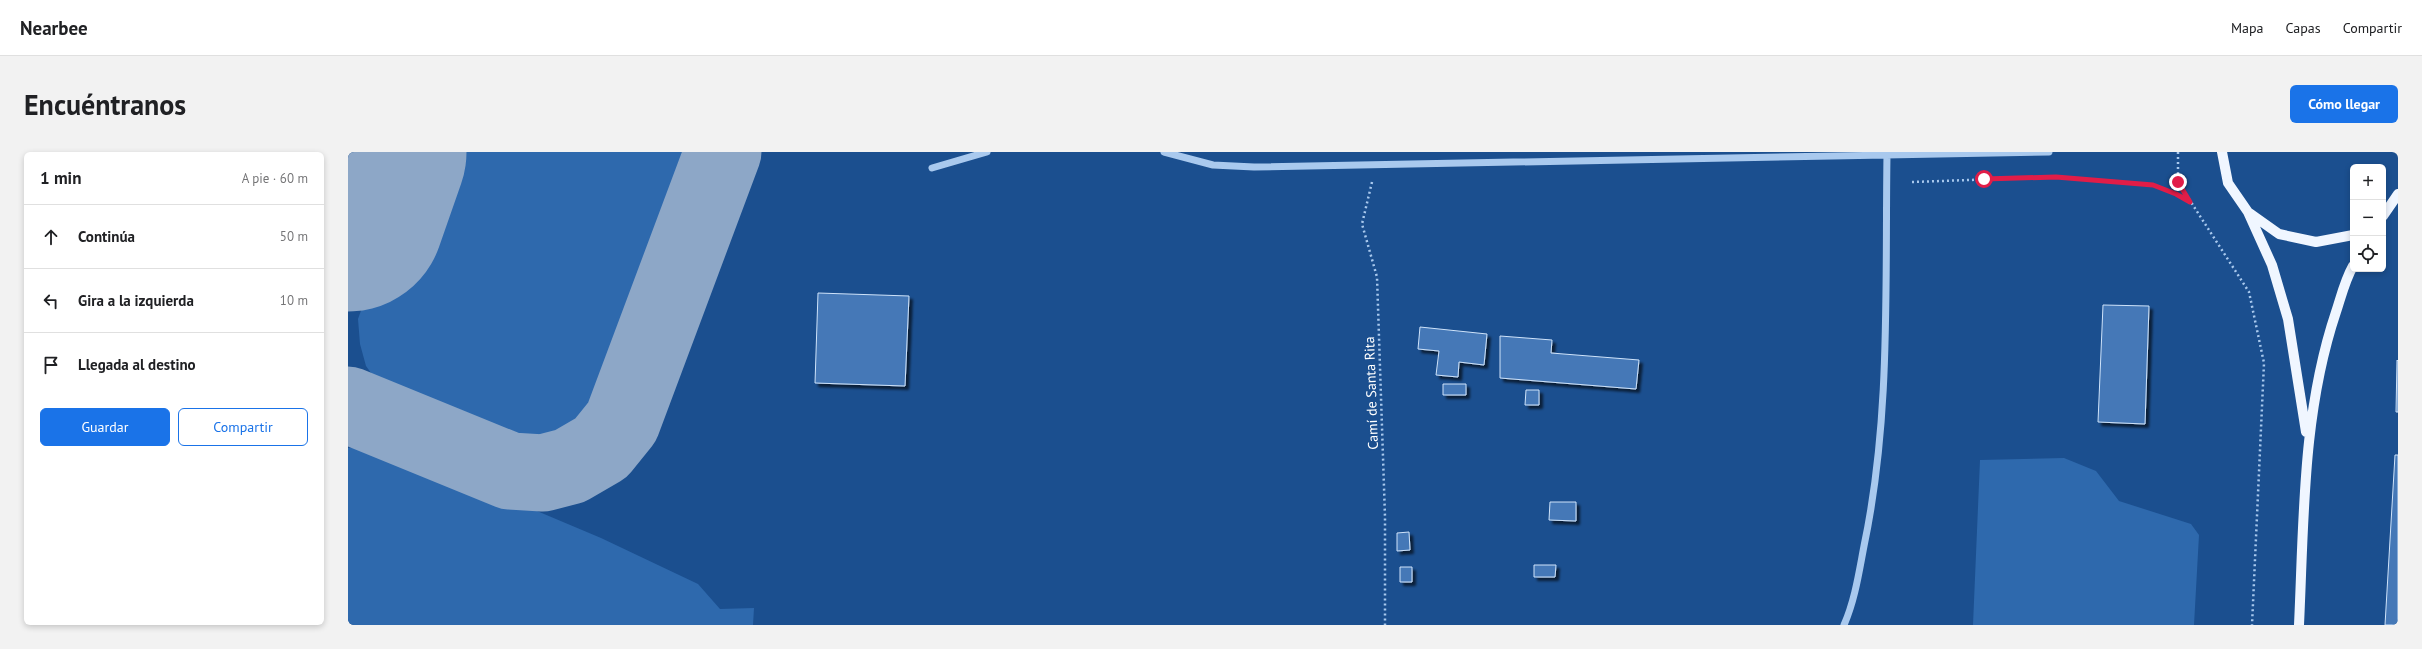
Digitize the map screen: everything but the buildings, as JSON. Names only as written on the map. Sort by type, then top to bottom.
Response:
[{"type":"main road","points":[[2222,152],[2228,183],[2248,212],[2272,265],[2288,318],[2308,442]]},
{"type":"main road","points":[[2386,212],[2398,194]]},
{"type":"main road","points":[[2248,212],[2279,234],[2316,242],[2350,236]]},
{"type":"main road","points":[[2299,625],[2308,442],[2319,373],[2333,322],[2351,272]]},
{"type":"street","points":[[932,168],[987,152]]},
{"type":"street","points":[[1164,152],[1213,166],[1254,167],[1875,154],[1887,156],[1903,154],[2049,152]]},
{"type":"street","points":[[1844,625],[1851,609],[1871,512],[1882,422],[1887,156]]},
{"type":"path","points":[[2178,152],[2178,182],[2248,292],[2264,363],[2252,625]]},
{"type":"path","name":"Camí de Santa Rita","points":[[1378,164],[1362,224],[1377,276],[1385,517],[1385,625]]},
{"type":"path","points":[[1912,182],[2056,177],[2153,185],[2176,194],[2190,202]]},
{"type":"shaded area","points":[[418,152],[698,152],[603,405],[585,423],[560,439],[534,445],[510,443],[487,437],[390,395],[376,380],[366,366],[360,344],[358,319]]},
{"type":"shaded area","points":[[378,444],[601,538],[698,584],[720,609],[754,608],[753,625],[348,625],[348,448]]},
{"type":"shaded area","points":[[2064,458],[2096,471],[2119,501],[2191,524],[2199,535],[2194,625],[1973,625],[1980,460]]},
{"type":"taxiway","points":[[348,405],[510,471],[543,473],[570,466],[601,448],[622,422],[723,152]]},
{"type":"runway","points":[[348,215],[370,152]]},
{"type":"route","points":[[1984,179],[2056,177],[2153,185],[2176,194],[2190,202],[2178,182]]}]
